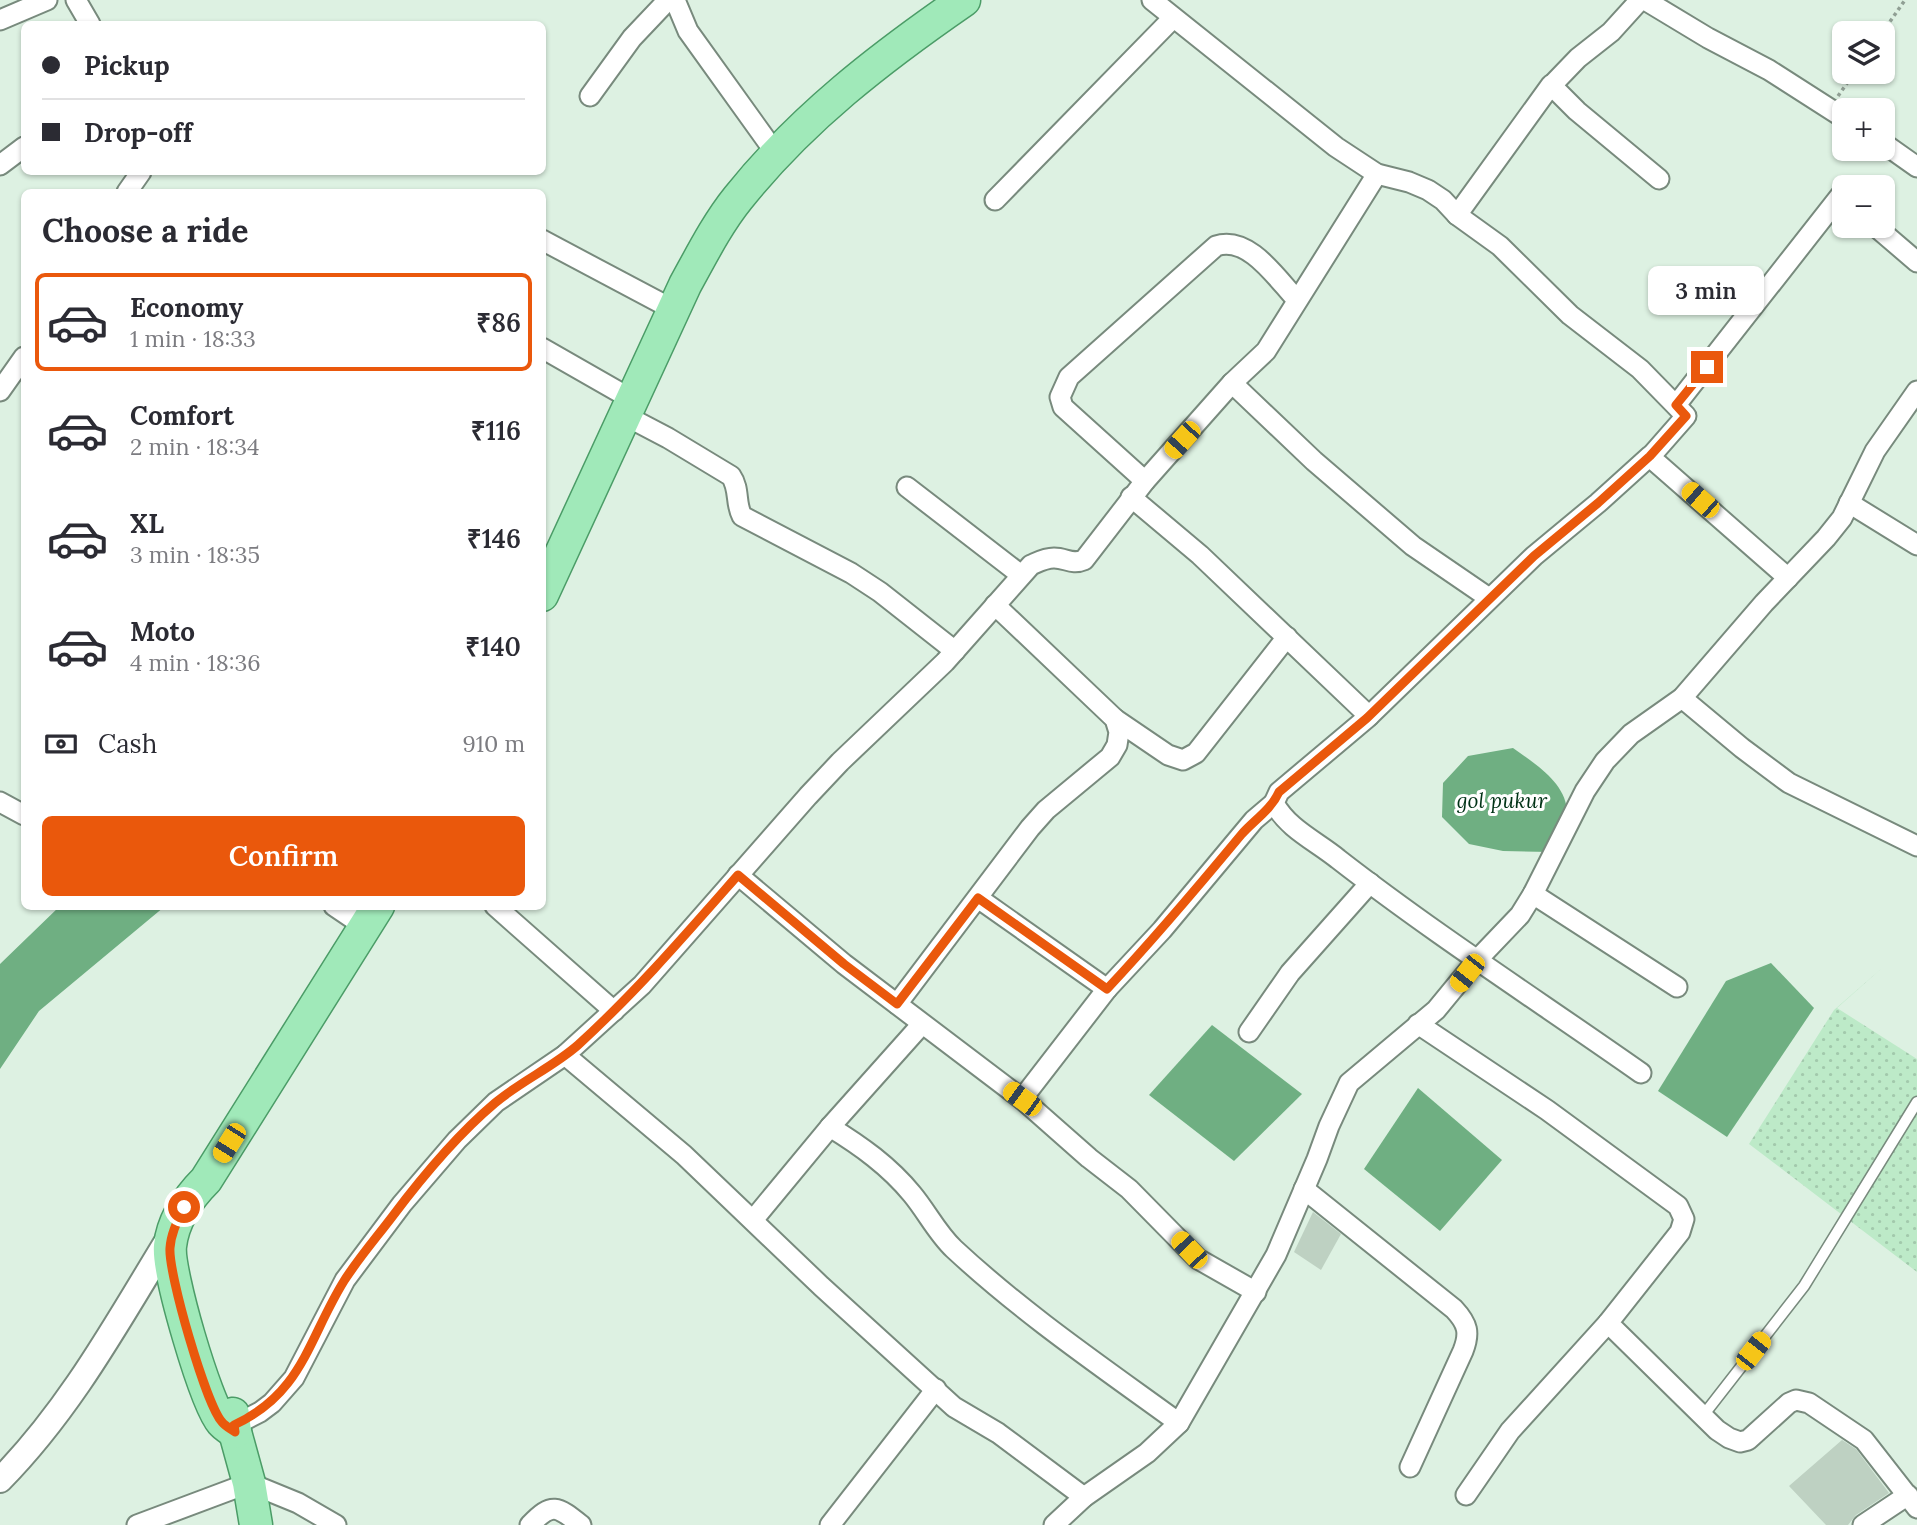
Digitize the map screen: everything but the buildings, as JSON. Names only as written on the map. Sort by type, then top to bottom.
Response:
[{"type":"main road","points":[[546,586],[674,310],[711,237],[738,198],[808,123],[853,80],[964,0]]},
{"type":"main road","points":[[235,1429],[221,1422],[211,1400],[177,1297],[170,1266],[170,1246],[174,1229],[190,1196],[206,1180],[372,917]]},
{"type":"main road","points":[[206,1180],[192,1231],[188,1259],[190,1289],[198,1321],[230,1405],[256,1525]]},
{"type":"street","points":[[0,20],[21,5],[47,0]]},
{"type":"street","points":[[76,0],[88,21]]},
{"type":"street","points":[[590,96],[632,38],[668,0]]},
{"type":"street","points":[[675,0],[688,31],[778,155]]},
{"type":"street","points":[[1022,1099],[1107,989],[1162,930],[1254,820],[1274,803],[1279,792],[1369,716],[1534,556],[1650,456],[1686,416],[1640,369],[1570,315],[1500,246],[1428,190],[1377,174],[1302,122],[1152,0]]},
{"type":"street","points":[[1457,215],[1552,85],[1642,0],[1769,71],[1832,110]]},
{"type":"street","points":[[995,200],[1173,18]]},
{"type":"street","points":[[1552,85],[1577,111],[1659,179]]},
{"type":"street","points":[[0,165],[21,149]]},
{"type":"street","points":[[1895,151],[1917,167]]},
{"type":"street","points":[[235,1429],[272,1402],[294,1378],[345,1280],[402,1204],[457,1140],[496,1102],[565,1055],[642,985],[840,762],[955,650],[1031,565],[1057,558],[1077,562],[1084,560],[1145,481],[1232,383],[1266,351],[1377,174]]},
{"type":"street","points":[[1676,405],[1832,207]]},
{"type":"street","points":[[1889,238],[1917,262]]},
{"type":"street","points":[[546,242],[674,310]]},
{"type":"street","points":[[1145,481],[1063,407],[1059,397],[1069,377],[1216,246],[1227,242],[1251,252],[1297,300]]},
{"type":"street","points":[[546,351],[630,408],[668,438],[731,476],[736,484],[741,516],[851,573],[955,650]]},
{"type":"street","points":[[0,391],[21,361]]},
{"type":"street","points":[[1232,383],[1314,461],[1396,531],[1435,562],[1489,598]]},
{"type":"street","points":[[1054,1525],[1084,1497],[1147,1452],[1179,1423],[1276,1255],[1349,1083],[1451,994],[1478,959],[1511,925],[1533,894],[1585,791],[1605,761],[1631,734],[1682,698],[1763,603],[1826,538],[1842,518],[1875,450],[1917,391]]},
{"type":"street","points":[[1650,456],[1788,578]]},
{"type":"street","points":[[908,487],[1021,575]]},
{"type":"street","points":[[1132,497],[1200,555],[1369,716]]},
{"type":"street","points":[[1849,503],[1917,545]]},
{"type":"street","points":[[995,605],[1115,719],[1168,755],[1183,760],[1196,753],[1287,637]]},
{"type":"street","points":[[1682,698],[1789,783],[1917,846]]},
{"type":"street","points":[[897,1004],[1038,819],[1110,757],[1117,745],[1119,732],[1115,719]]},
{"type":"street","points":[[0,802],[21,812]]},
{"type":"street","points":[[1274,803],[1280,816],[1370,883],[1641,1073]]},
{"type":"street","points":[[738,875],[834,956],[1022,1099],[1141,1199],[1198,1259],[1256,1292]]},
{"type":"street","points":[[1250,1032],[1290,974],[1370,883]]},
{"type":"street","points":[[1533,894],[1677,986]]},
{"type":"street","points":[[978,898],[1107,989]]},
{"type":"street","points":[[348,910],[372,917]]},
{"type":"street","points":[[499,910],[614,1012]]},
{"type":"street","points":[[753,1220],[830,1127],[922,1024]]},
{"type":"street","points":[[1418,1024],[1547,1110],[1678,1206],[1684,1219],[1680,1232],[1608,1323],[1510,1431],[1466,1495]]},
{"type":"street","points":[[565,1055],[684,1155],[821,1286],[954,1406],[998,1433],[1084,1497]]},
{"type":"street","points":[[830,1127],[861,1146],[896,1175],[915,1197],[940,1235],[991,1283],[1179,1423]]},
{"type":"street","points":[[1304,1189],[1454,1309],[1467,1325],[1469,1336],[1464,1351],[1410,1467]]},
{"type":"street","points":[[0,1480],[51,1423],[85,1377],[174,1229]]},
{"type":"street","points":[[1608,1323],[1702,1417],[1729,1438],[1740,1442],[1748,1440],[1789,1403],[1802,1400],[1864,1440],[1912,1502],[1863,1525]]},
{"type":"street","points":[[830,1525],[936,1390]]},
{"type":"street","points":[[137,1525],[249,1483],[299,1503],[335,1525]]},
{"type":"street","points":[[530,1525],[543,1511],[554,1508],[566,1513],[581,1525]]},
{"type":"lane","points":[[1702,1417],[1804,1286],[1917,1102]]},
{"type":"path","points":[[1890,21],[1905,0]]},
{"type":"shaded area","points":[[1882,968],[1837,1008],[1917,1059],[1917,1272],[1749,1144],[1834,1010]]},
{"type":"water","name":"gol pukur","points":[[1513,748],[1549,776],[1557,785],[1566,805],[1566,820],[1550,852],[1503,851],[1469,844],[1442,817],[1443,783],[1468,756]]},
{"type":"water","points":[[56,910],[160,910],[39,1011],[0,1069],[0,964]]},
{"type":"water","points":[[1771,963],[1814,1008],[1727,1137],[1658,1091],[1726,981]]},
{"type":"water","points":[[1212,1025],[1302,1094],[1234,1161],[1149,1095]]},
{"type":"water","points":[[1418,1088],[1502,1160],[1440,1231],[1364,1169]]},
{"type":"route","points":[[184,1207],[170,1246],[170,1266],[177,1297],[211,1400],[221,1422],[235,1432],[234,1425],[260,1412],[294,1378],[345,1280],[402,1204],[457,1140],[496,1102],[565,1055],[614,1012],[642,985],[738,875],[805,933],[897,1004],[978,898],[1107,989],[1162,930],[1254,820],[1274,803],[1279,792],[1367,718],[1497,590],[1650,456],[1686,416],[1676,405],[1707,367]]}]
